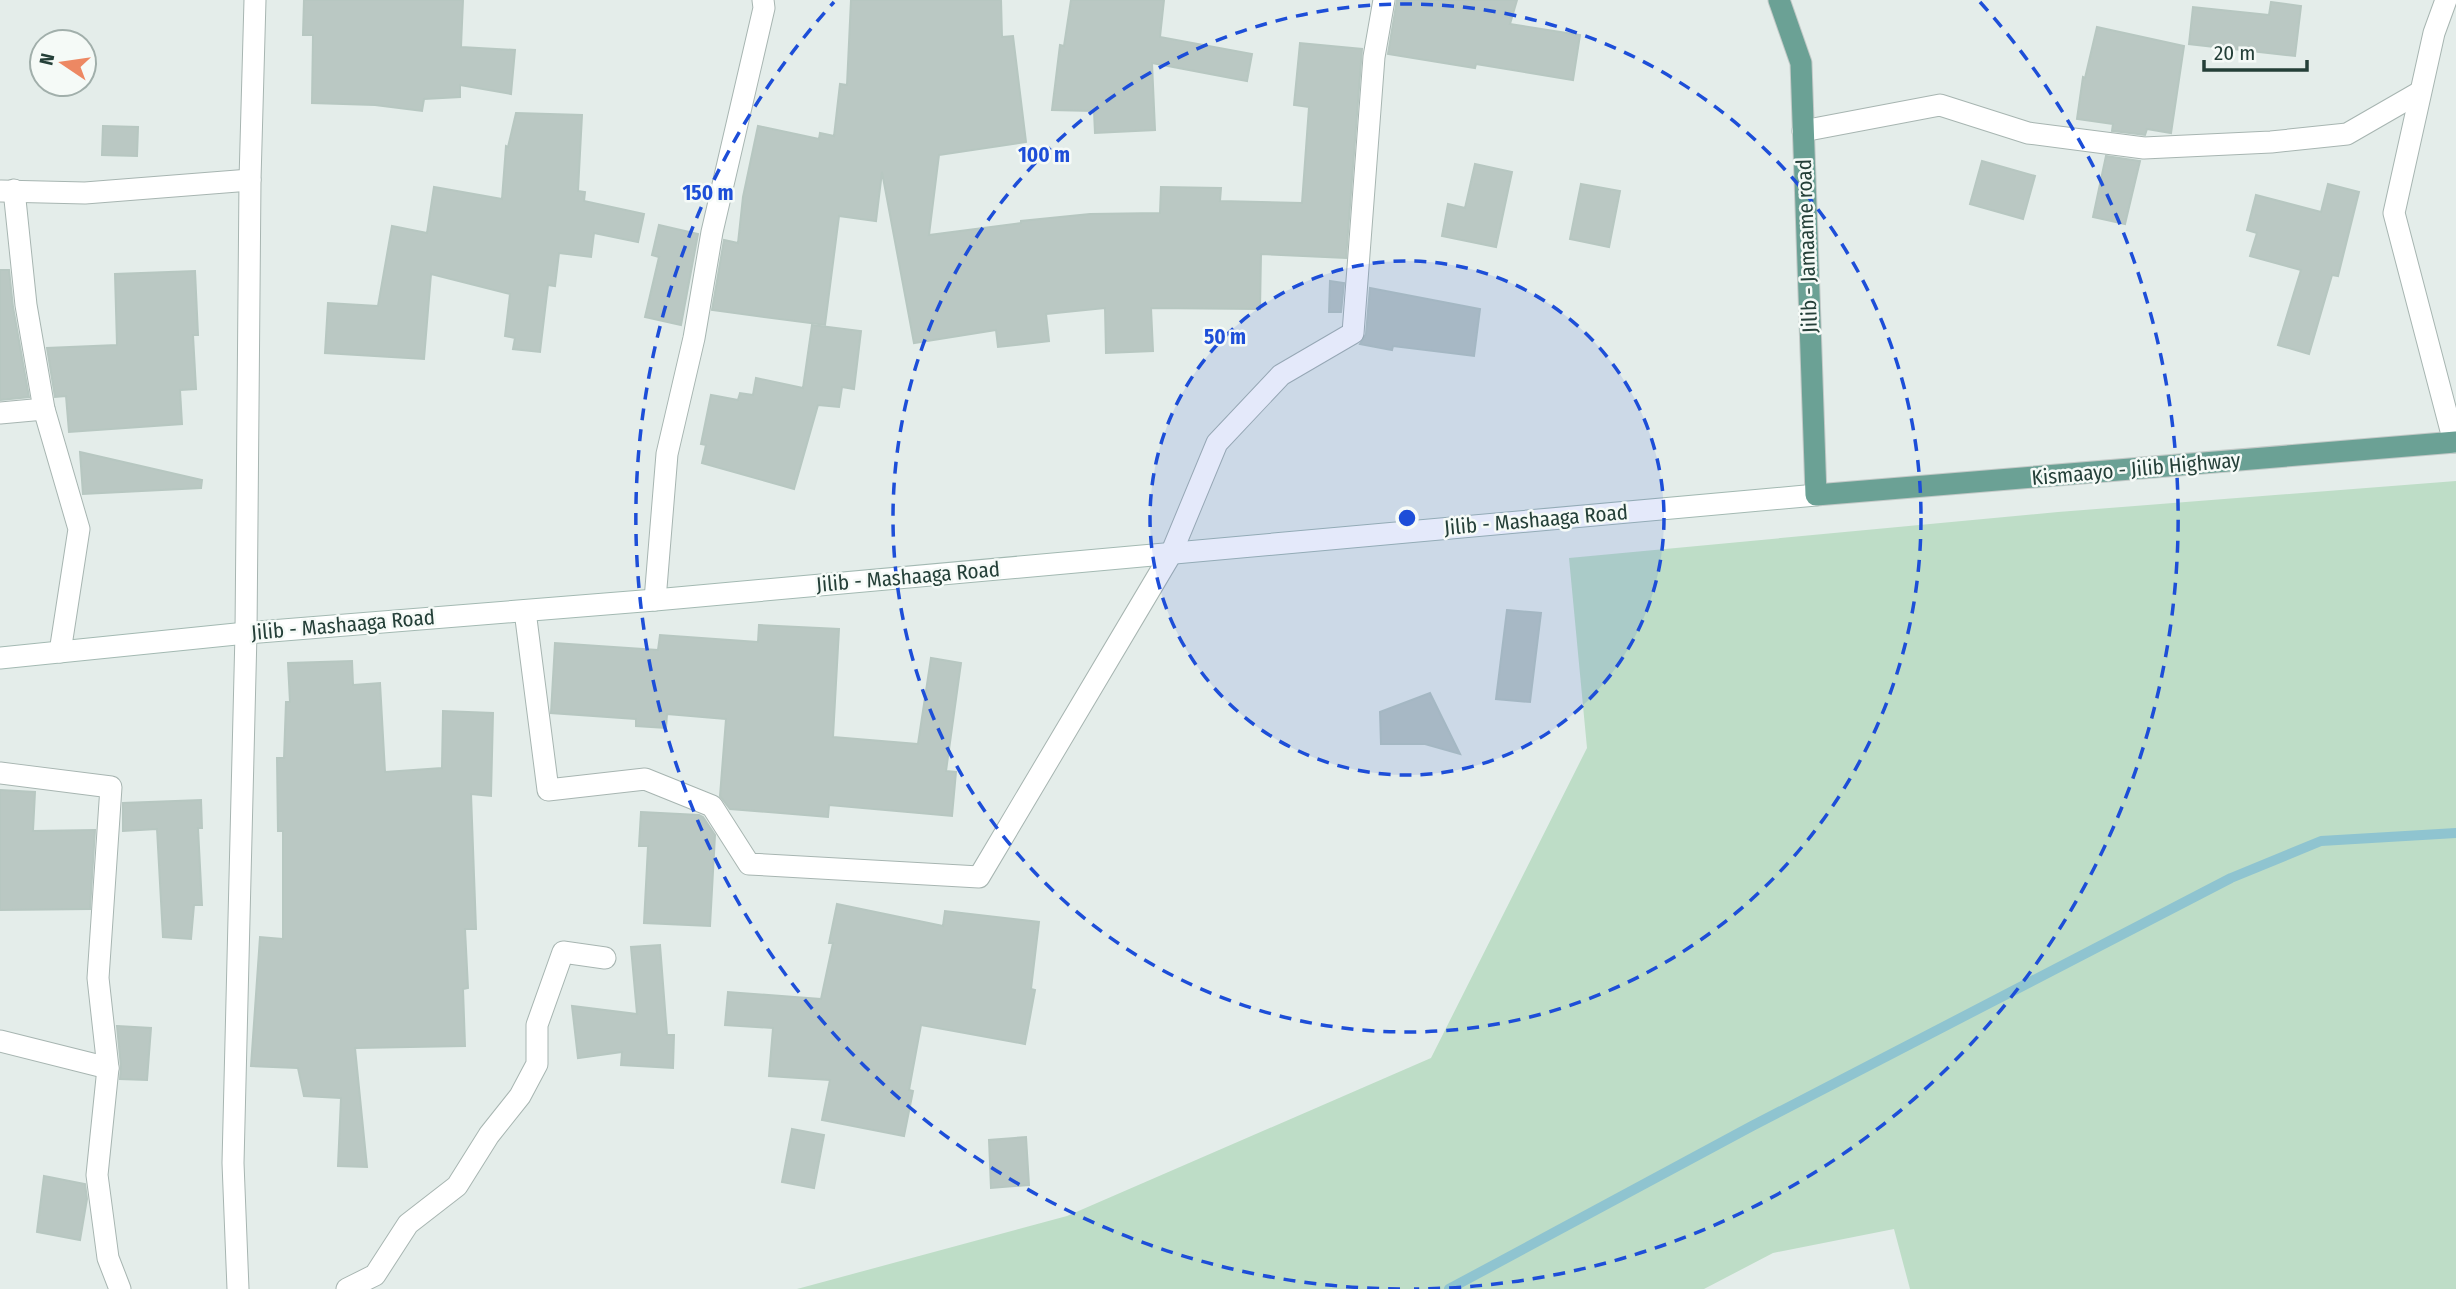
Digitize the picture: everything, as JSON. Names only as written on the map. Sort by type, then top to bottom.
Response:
[{"type":"main road","name":"Jilib - Jamaame road","points":[[1779,0],[1801,63],[1816,495]]},
{"type":"main road","name":"Kismaayo - Jilib Highway","points":[[1816,495],[2455,442]]},
{"type":"street","points":[[238,1289],[233,1163],[247,633],[250,180],[255,0]]},
{"type":"street","points":[[655,600],[667,454],[694,338],[712,232],[764,0]]},
{"type":"street","points":[[525,611],[548,790],[645,779],[712,806],[749,864],[979,877],[1171,554],[1217,443],[1281,375],[1353,333],[1374,57],[1384,0]]},
{"type":"street","points":[[2446,0],[2434,33],[2394,213],[2455,442]]},
{"type":"street","points":[[1803,131],[1940,105],[2028,133],[2144,148],[2271,142],[2347,134],[2420,92]]},
{"type":"street","points":[[60,652],[79,529],[44,409],[7,191],[85,193],[250,180]]},
{"type":"street","points":[[0,413],[44,409]]},
{"type":"street","name":"Jilib - Mashaaga Road","points":[[0,658],[247,633],[655,600],[1816,495]]},
{"type":"street","points":[[0,772],[111,787],[98,978],[108,1068],[97,1175],[108,1258],[120,1289]]},
{"type":"street","points":[[347,1289],[375,1275],[408,1224],[457,1186],[489,1135],[520,1096],[537,1064],[537,1025],[563,952],[605,958]]},
{"type":"street","points":[[0,1041],[108,1068]]},
{"type":"green space","points":[[2456,481],[2456,1289],[1910,1289],[1894,1229],[1773,1253],[1704,1289],[797,1289],[1067,1216],[1431,1058],[1587,748],[1569,558],[2058,512]]},
{"type":"building","points":[[304,0],[463,0],[461,47],[515,50],[511,94],[460,85],[460,97],[424,99],[422,111],[375,105],[312,103],[313,35],[303,35]]},
{"type":"building","points":[[851,0],[1001,0],[1002,37],[1013,36],[1026,142],[939,155],[929,235],[1090,214],[1160,213],[1161,187],[1221,188],[1220,201],[1302,203],[1309,107],[1294,105],[1300,43],[1362,49],[1346,258],[1261,254],[1260,309],[1151,308],[1153,351],[1106,353],[1105,308],[1046,314],[1049,341],[998,347],[996,330],[914,343],[882,172],[876,221],[839,216],[825,325],[712,310],[724,240],[738,243],[743,197],[758,126],[819,139],[820,133],[834,136],[840,84],[847,85]]},
{"type":"building","points":[[1071,0],[1164,0],[1160,37],[1252,54],[1247,81],[1152,63],[1155,130],[1095,133],[1094,111],[1052,110],[1060,45],[1064,46]]},
{"type":"building","points":[[1397,0],[1517,0],[1510,24],[1580,35],[1573,80],[1476,64],[1475,68],[1388,54]]},
{"type":"building","points":[[2271,2],[2301,6],[2295,56],[2189,44],[2193,7],[2269,15]]},
{"type":"building","points":[[2097,27],[2184,46],[2171,133],[2147,129],[2145,135],[2112,131],[2113,124],[2077,119],[2083,77],[2085,78]]},
{"type":"building","points":[[516,113],[582,115],[578,191],[585,192],[584,201],[644,214],[638,242],[594,233],[591,257],[559,253],[555,286],[548,285],[540,352],[513,349],[515,338],[505,336],[510,294],[431,274],[424,359],[325,353],[328,303],[378,306],[392,226],[427,233],[434,187],[502,199],[506,146],[508,147]]},
{"type":"building","points":[[103,126],[138,127],[137,156],[102,155]]},
{"type":"building","points":[[2106,156],[2140,161],[2125,224],[2093,217]]},
{"type":"building","points":[[1982,161],[2035,176],[2023,219],[1970,204]]},
{"type":"building","points":[[1475,164],[1512,172],[1496,247],[1442,236],[1448,204],[1465,208]]},
{"type":"building","points":[[1581,184],[1620,191],[1609,247],[1570,239]]},
{"type":"building","points":[[2328,184],[2359,192],[2338,276],[2332,275],[2309,354],[2278,345],[2301,270],[2250,256],[2257,233],[2247,230],[2256,195],[2321,212]]},
{"type":"building","points":[[659,225],[698,234],[681,325],[645,317],[659,257],[652,255]]},
{"type":"building","points":[[0,270],[9,270],[29,397],[0,400]]},
{"type":"building","points":[[195,271],[198,335],[193,335],[196,389],[180,390],[182,424],[69,432],[66,396],[55,397],[47,348],[117,345],[115,274]]},
{"type":"building","points":[[1330,281],[1344,283],[1341,312],[1329,312]]},
{"type":"building","points":[[1370,288],[1480,309],[1474,356],[1393,346],[1392,350],[1360,344],[1366,334]]},
{"type":"building","points":[[812,325],[861,331],[854,389],[842,387],[839,407],[818,405],[794,489],[702,463],[706,445],[701,444],[711,395],[738,400],[740,393],[753,395],[756,378],[803,388]]},
{"type":"building","points":[[80,452],[202,480],[201,488],[83,494]]},
{"type":"building","points":[[1507,610],[1541,613],[1530,702],[1496,699]]},
{"type":"building","points":[[759,625],[839,629],[833,737],[918,744],[931,658],[961,663],[946,771],[956,772],[952,816],[829,805],[828,817],[730,809],[720,796],[726,719],[667,714],[666,728],[636,726],[636,719],[551,713],[555,643],[658,650],[660,635],[758,642]]},
{"type":"building","points":[[352,661],[353,685],[380,683],[385,772],[442,768],[443,711],[493,713],[491,796],[471,794],[476,929],[465,929],[468,988],[463,989],[465,1046],[355,1048],[367,1167],[338,1166],[341,1098],[304,1096],[298,1068],[251,1066],[260,937],[283,939],[283,831],[278,831],[277,758],[284,758],[286,702],[290,702],[288,663]]},
{"type":"building","points":[[1430,693],[1460,754],[1425,744],[1381,744],[1380,712]]},
{"type":"building","points":[[0,790],[35,792],[33,831],[95,830],[90,909],[0,910]]},
{"type":"building","points":[[201,800],[202,828],[198,828],[202,905],[194,905],[191,939],[163,937],[157,829],[123,831],[123,803]]},
{"type":"building","points":[[641,812],[699,815],[715,835],[710,926],[644,923],[648,846],[639,846]]},
{"type":"building","points":[[837,904],[943,926],[945,911],[1039,922],[1031,989],[1035,990],[1025,1044],[921,1025],[904,1136],[822,1120],[830,1080],[769,1076],[773,1028],[725,1025],[728,992],[821,999],[833,943],[829,943]]},
{"type":"building","points":[[660,945],[667,1035],[674,1035],[673,1068],[621,1065],[622,1052],[578,1058],[572,1006],[637,1014],[631,947]]},
{"type":"building","points":[[117,1026],[151,1028],[147,1080],[120,1079]]},
{"type":"building","points":[[792,1129],[824,1135],[814,1188],[782,1182]]},
{"type":"building","points":[[1026,1137],[1029,1185],[991,1188],[989,1140]]},
{"type":"building","points":[[44,1176],[85,1184],[87,1199],[80,1240],[37,1232]]},
{"type":"waterway","points":[[1449,1289],[1752,1126],[2231,878],[2321,841],[2456,833]]}]
